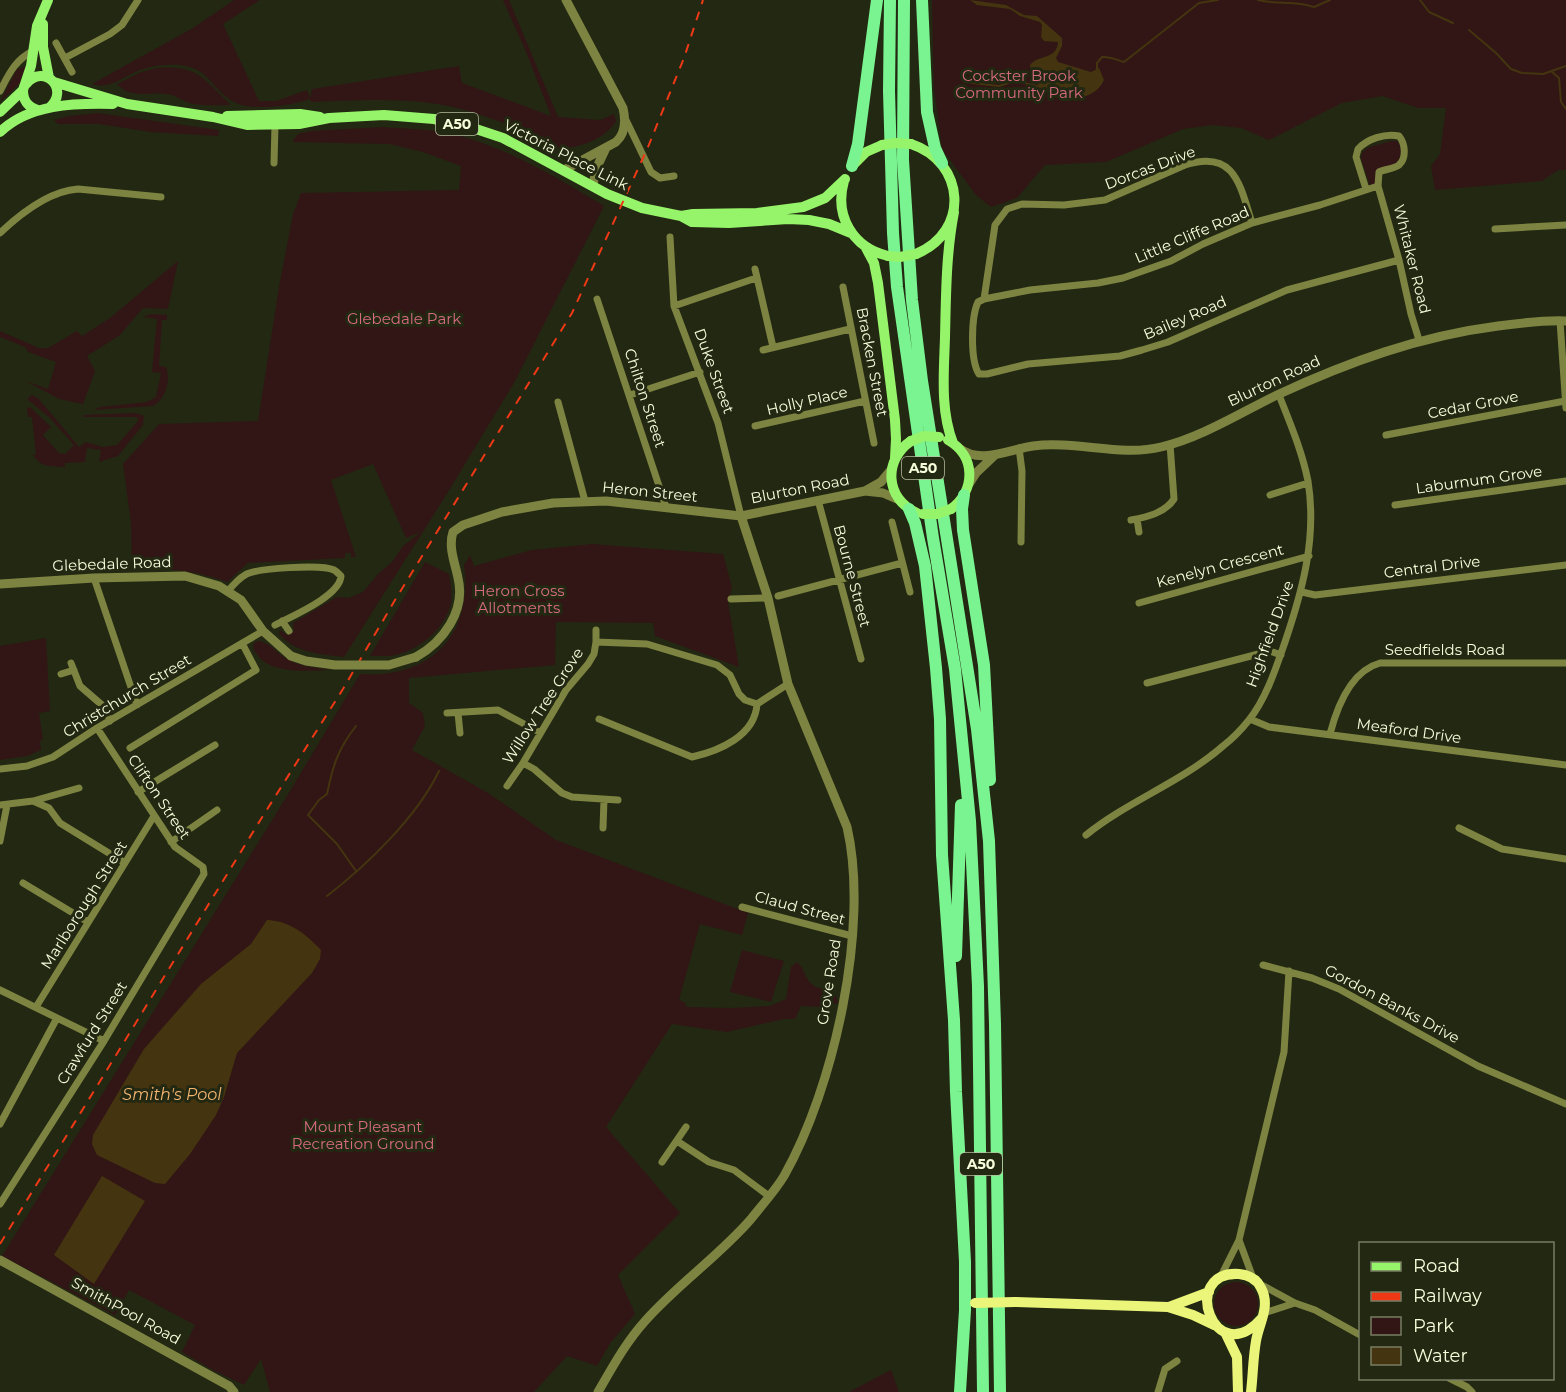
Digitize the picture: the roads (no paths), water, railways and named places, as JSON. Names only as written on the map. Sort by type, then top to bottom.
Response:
[{"type":"highway","points":[[852,166],[858,144],[877,0]]},
{"type":"highway","name":"A50","points":[[890,0],[889,91],[897,287],[933,538],[955,669],[970,821],[978,986],[984,1392]]},
{"type":"highway","name":"A50","points":[[904,0],[903,160],[912,300],[922,381],[975,719],[989,841]]},
{"type":"highway","points":[[922,0],[927,112],[934,148],[942,163]]},
{"type":"highway","name":"A50","points":[[967,490],[962,509],[963,530],[986,691],[990,782],[989,841],[995,1012],[1000,1392]]},
{"type":"highway","name":"A50","points":[[904,505],[915,523],[925,566],[940,719],[942,855],[954,1020],[965,1262],[970,1306],[960,1392]]},
{"type":"highway","name":"A50","points":[[954,1020],[962,823],[955,669]]},
{"type":"main road","points":[[44,12],[43,47],[58,93],[57,99],[44,109],[28,105],[24,100],[24,87],[31,66],[37,26],[48,0]]},
{"type":"main road","points":[[0,112],[29,80],[38,76],[52,80]]},
{"type":"main road","name":"Victoria Place Link","points":[[52,80],[127,104]]},
{"type":"main road","name":"Victoria Place Link","points":[[44,109],[84,104],[127,104],[213,117],[247,125],[300,124],[329,118],[384,115],[450,122],[503,138],[631,204],[681,216],[757,213],[803,207],[825,198],[844,179]]},
{"type":"main road","name":"A50","points":[[0,132],[20,117],[44,109]]},
{"type":"main road","name":"Victoria Place Link","points":[[213,117],[300,114],[329,118]]},
{"type":"main road","name":"A50","points":[[904,505],[893,489],[891,470],[897,439],[876,270],[866,248],[851,234],[841,208],[844,179],[852,166],[866,152],[882,145],[911,144],[928,152],[942,163],[954,190],[954,212],[947,254],[944,381],[947,424],[956,445],[968,463],[967,490]]},
{"type":"main road","name":"A50","points":[[866,248],[888,256],[900,257],[916,254],[933,245],[940,238],[948,228],[954,212]]},
{"type":"main road","name":"Victoria Place Link","points":[[681,216],[692,222],[702,223],[809,220],[830,224],[851,234]]},
{"type":"main road","name":"A50","points":[[895,458],[901,448],[924,436],[939,436],[956,445]]},
{"type":"main road","points":[[904,505],[923,514],[937,514],[951,509],[967,490]]},
{"type":"main road","points":[[1215,1325],[1209,1316],[1206,1304],[1209,1292],[1221,1276],[1245,1274],[1257,1281],[1266,1303],[1256,1339],[1251,1392]]},
{"type":"main road","points":[[1168,1307],[1209,1292]]},
{"type":"main road","points":[[970,1306],[1053,1304],[1168,1307],[1193,1315],[1226,1332],[1242,1333],[1253,1329],[1263,1316]]},
{"type":"main road","points":[[1226,1332],[1237,1357],[1238,1392]]},
{"type":"street","points":[[65,58],[122,25],[138,0]]},
{"type":"street","points":[[566,0],[623,108],[626,120],[651,172],[660,178],[674,176]]},
{"type":"street","points":[[57,43],[72,72]]},
{"type":"street","points":[[0,91],[16,62],[33,51]]},
{"type":"street","points":[[564,170],[605,150],[621,138],[626,120]]},
{"type":"street","points":[[274,163],[275,125]]},
{"type":"street","points":[[1366,189],[1356,157],[1358,149],[1365,143],[1384,136],[1399,136],[1404,148],[1403,159],[1397,167],[1379,172],[1378,186]]},
{"type":"street","points":[[593,185],[596,169],[605,150]]},
{"type":"street","name":"Dorcas Drive","points":[[984,299],[995,225],[1007,209],[1022,204],[1064,205],[1105,200],[1185,165],[1209,160],[1226,166],[1235,175],[1241,187],[1251,223]]},
{"type":"street","name":"Little Cliffe Road","points":[[984,299],[1030,290],[1123,278],[1171,261],[1251,223],[1320,205],[1378,186]]},
{"type":"street","name":"Whitaker Road","points":[[1378,186],[1419,340]]},
{"type":"street","points":[[0,233],[9,224],[45,200],[68,190],[84,189],[160,197]]},
{"type":"street","points":[[1496,229],[1566,225]]},
{"type":"street","name":"Duke Street","points":[[670,237],[674,306],[718,423],[741,516]]},
{"type":"street","name":"Bailey Road","points":[[984,299],[978,302],[975,309],[974,360],[979,374],[1028,364],[1120,356],[1168,342],[1287,290],[1399,260]]},
{"type":"street","points":[[755,269],[773,347]]},
{"type":"street","points":[[674,306],[756,278]]},
{"type":"street","name":"Bracken Street","points":[[843,287],[874,443]]},
{"type":"street","name":"Chilton Street","points":[[597,299],[666,507]]},
{"type":"street","name":"Blurton Road","points":[[956,445],[974,455],[995,455],[1019,448],[1059,444],[1148,449],[1188,438],[1345,366],[1419,340],[1472,329],[1537,321],[1563,321]]},
{"type":"street","points":[[1563,321],[1566,408]]},
{"type":"street","points":[[763,350],[850,329]]},
{"type":"street","points":[[630,395],[700,372]]},
{"type":"street","name":"Highfield Drive","points":[[1086,836],[1109,818],[1207,759],[1229,741],[1250,719],[1281,656],[1302,592],[1309,556],[1311,518],[1308,483],[1294,432],[1279,395]]},
{"type":"street","name":"Holly Place","points":[[755,426],[865,401]]},
{"type":"street","name":"Cedar Grove","points":[[1386,435],[1565,401]]},
{"type":"street","points":[[558,402],[585,501]]},
{"type":"street","points":[[1138,532],[1134,519],[1165,509],[1174,499],[1170,444]]},
{"type":"street","points":[[1019,448],[1022,471],[1021,542]]},
{"type":"street","name":"Blurton Road","points":[[967,490],[976,472],[995,455]]},
{"type":"street","name":"Blurton Road","points":[[865,491],[881,482],[891,470]]},
{"type":"street","name":"Laburnum Grove","points":[[1395,506],[1566,481]]},
{"type":"street","points":[[1270,495],[1308,483]]},
{"type":"street","name":"Blurton Road","points":[[741,516],[865,491],[883,492],[904,505]]},
{"type":"street","name":"Bourne Street","points":[[818,500],[861,659]]},
{"type":"street","name":"Heron Street","points":[[291,656],[319,664],[389,665],[416,657],[431,647],[444,633],[460,602],[460,589],[452,547],[453,532],[463,525],[502,512],[526,506],[606,501],[741,516]]},
{"type":"street","name":"Grove Road","points":[[598,1392],[623,1348],[645,1321],[665,1300],[730,1243],[784,1176],[810,1119],[831,1057],[841,1017],[852,936],[855,875],[852,850],[847,827],[788,684],[773,597],[741,516]]},
{"type":"street","points":[[892,522],[910,592]]},
{"type":"street","name":"Kenelyn Crescent","points":[[1139,603],[1309,556]]},
{"type":"street","points":[[731,599],[773,597],[902,563]]},
{"type":"street","name":"Central Drive","points":[[1302,592],[1315,596],[1566,565]]},
{"type":"street","points":[[228,591],[236,581],[256,570],[321,567],[335,570],[341,576],[336,589],[326,597],[275,625]]},
{"type":"street","name":"Glebedale Road","points":[[0,584],[94,578],[185,576],[219,586],[241,600],[263,632],[291,656]]},
{"type":"street","points":[[94,578],[137,705]]},
{"type":"street","points":[[282,621],[290,631]]},
{"type":"street","points":[[596,630],[596,642]]},
{"type":"street","name":"Christchurch Street","points":[[0,769],[27,766],[53,757],[97,728],[263,632]]},
{"type":"street","name":"Willow Tree Grove","points":[[507,786],[566,690],[588,664],[594,654],[596,642],[647,644],[717,665],[730,675],[739,694],[745,700],[757,704]]},
{"type":"street","points":[[133,743],[256,670],[242,644]]},
{"type":"street","points":[[1147,683],[1270,651],[1281,656]]},
{"type":"street","name":"Seedfields Road","points":[[1330,734],[1341,703],[1360,674],[1372,666],[1389,663],[1566,663]]},
{"type":"street","points":[[61,674],[73,666],[80,686],[102,705],[110,721]]},
{"type":"street","points":[[599,719],[692,757],[736,740],[743,735],[757,711],[757,704],[788,684]]},
{"type":"street","points":[[447,713],[498,710],[539,732]]},
{"type":"street","points":[[458,713],[460,733]]},
{"type":"street","name":"Meaford Drive","points":[[1250,719],[1269,727],[1566,765]]},
{"type":"street","name":"Clifton Street","points":[[97,728],[171,842],[178,851],[203,867],[204,874]]},
{"type":"street","points":[[138,792],[215,745]]},
{"type":"street","points":[[523,763],[534,769],[562,793],[618,800]]},
{"type":"street","points":[[0,841],[4,805],[33,801],[80,788]]},
{"type":"street","points":[[603,828],[604,800]]},
{"type":"street","points":[[33,801],[49,808],[60,823],[125,863]]},
{"type":"street","points":[[171,842],[217,810]]},
{"type":"street","name":"Marlborough Street","points":[[36,1007],[154,816]]},
{"type":"street","points":[[1460,828],[1502,849],[1566,859]]},
{"type":"street","name":"Crawfurd Street","points":[[0,1204],[104,1041],[204,874]]},
{"type":"street","points":[[23,883],[88,922]]},
{"type":"street","name":"Claud Street","points":[[742,907],[852,936]]},
{"type":"street","name":"Gordon Banks Drive","points":[[1263,965],[1312,978],[1339,989],[1476,1065],[1566,1104]]},
{"type":"street","points":[[1221,1276],[1239,1240],[1284,1052],[1289,971]]},
{"type":"street","points":[[0,990],[104,1041]]},
{"type":"street","points":[[0,1124],[57,1018]]},
{"type":"street","points":[[662,1162],[686,1127]]},
{"type":"street","points":[[677,1141],[709,1162],[734,1170],[769,1196]]},
{"type":"street","points":[[1239,1240],[1257,1281],[1295,1303],[1315,1310],[1359,1334]]},
{"type":"street","name":"SmithPool Road","points":[[0,1260],[156,1344],[229,1386],[234,1392]]},
{"type":"street","points":[[1263,1316],[1295,1303]]},
{"type":"street","points":[[1159,1390],[1165,1369],[1177,1361]]},
{"type":"street","points":[[1452,1380],[1472,1392]]},
{"type":"water","points":[[970,0],[1006,5],[1024,15],[1037,16],[1062,38],[1062,46],[1056,58],[1058,62],[1091,72],[1099,68],[1104,80],[1097,90],[1087,96],[1062,98],[1050,94],[1040,87],[1033,77],[1030,65],[1054,52],[1058,42],[1044,41],[1041,37],[1040,22],[1020,16],[1010,9],[977,5]]},
{"type":"water","name":"Smith's Pool","points":[[267,920],[283,923],[303,934],[321,950],[320,959],[312,973],[237,1053],[224,1097],[216,1115],[190,1154],[165,1184],[155,1183],[97,1155],[92,1144],[93,1135],[144,1049],[201,984],[251,944]]},
{"type":"water","points":[[102,1176],[145,1201],[94,1284],[54,1255]]},
{"type":"waterway","points":[[1097,71],[1097,63],[1102,57],[1124,62],[1199,3],[1218,0]]},
{"type":"waterway","points":[[1258,0],[1314,7],[1330,0]]},
{"type":"waterway","points":[[1420,0],[1429,12],[1453,23]]},
{"type":"waterway","points":[[1469,30],[1511,69],[1522,73],[1543,74],[1566,66]]},
{"type":"waterway","points":[[1551,71],[1559,78],[1561,102],[1566,109]]},
{"type":"waterway","points":[[964,82],[999,86],[1015,81],[1040,87]]},
{"type":"waterway","points":[[356,726],[337,758],[327,794],[319,800],[308,815],[337,844],[356,871]]},
{"type":"waterway","points":[[327,896],[390,839],[418,806],[439,771]]},
{"type":"railway","points":[[0,1244],[572,313],[648,147],[684,58],[703,0]]},
{"type":"park label","name":"Cockster Brook Community Park","points":[[1019,84]]},
{"type":"park label","name":"Glebedale Park","points":[[404,319]]},
{"type":"park label","name":"Heron Cross Allotments","points":[[519,600]]},
{"type":"park label","name":"Mount Pleasant Recreation Ground","points":[[363,1136]]}]
